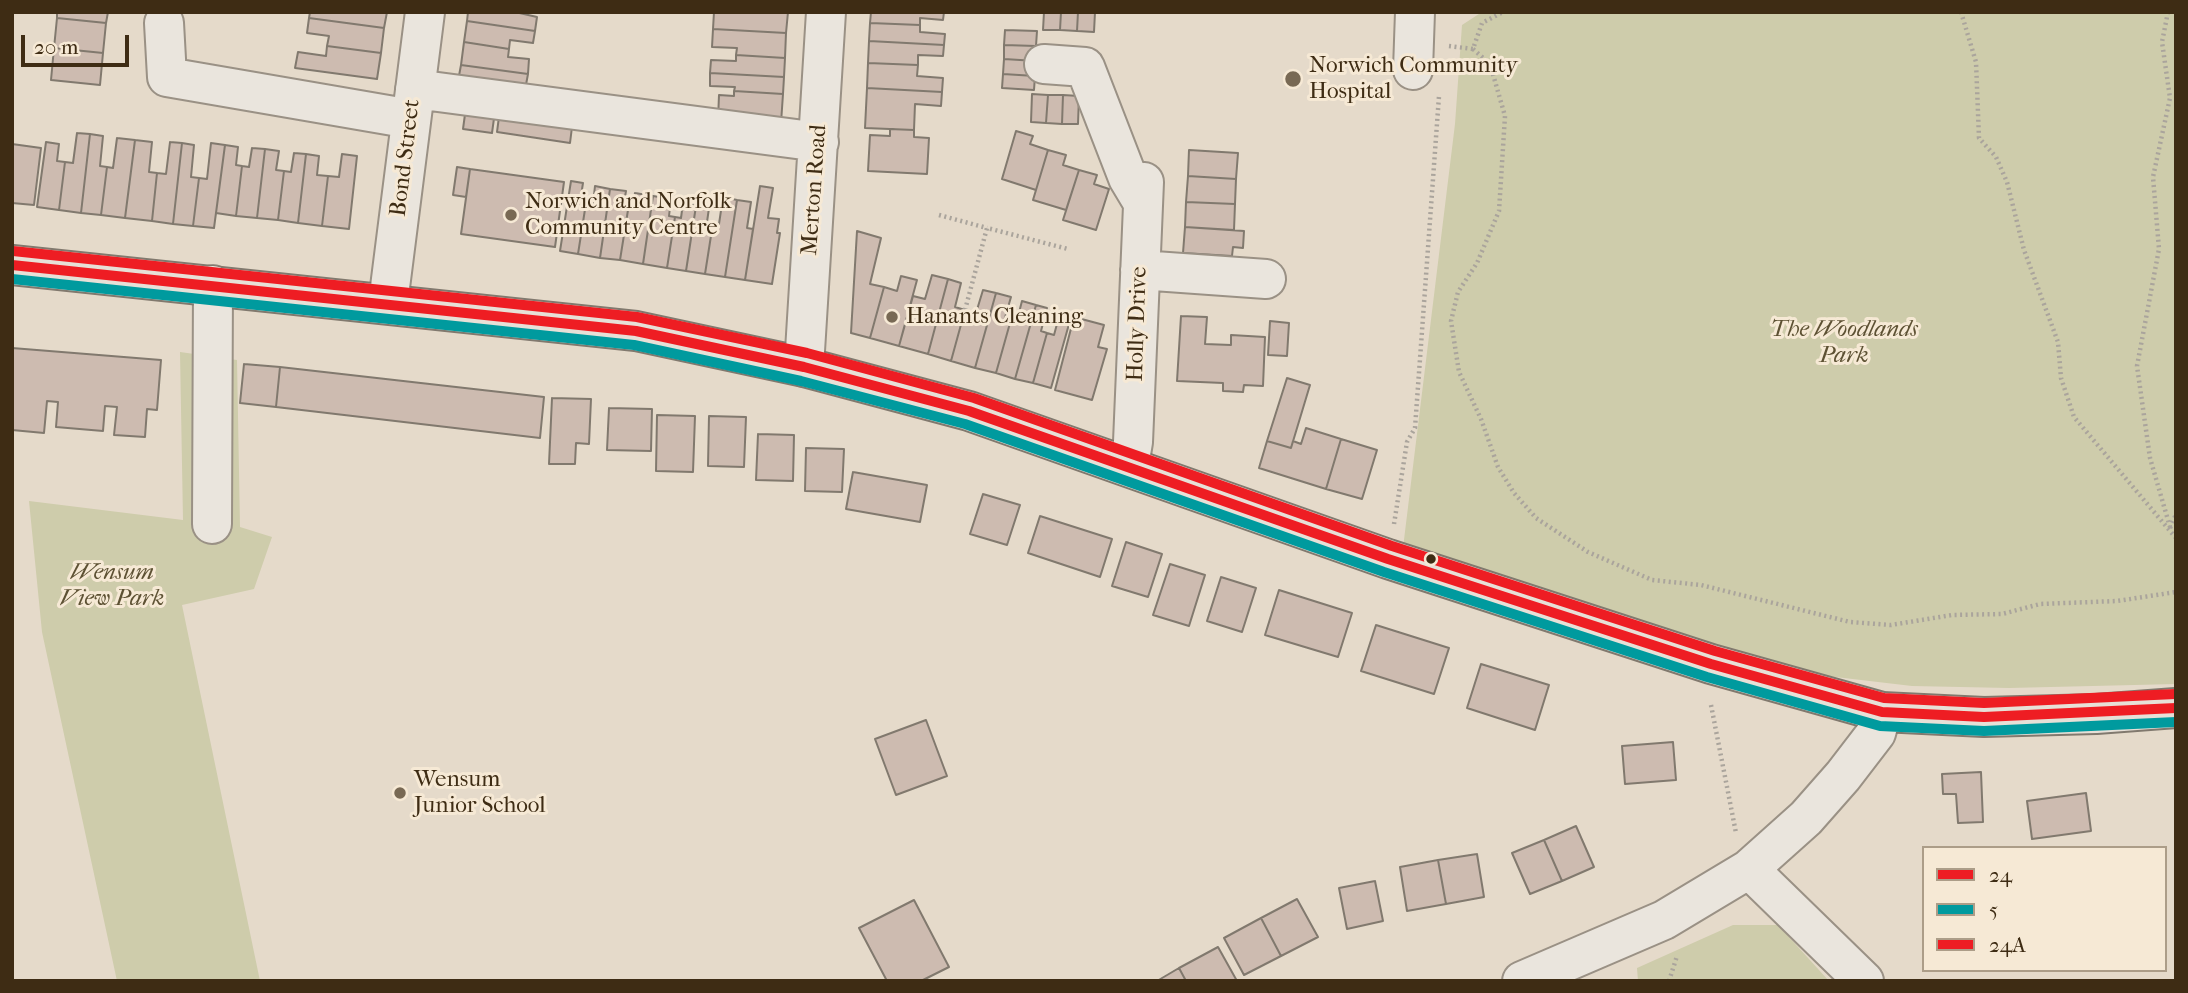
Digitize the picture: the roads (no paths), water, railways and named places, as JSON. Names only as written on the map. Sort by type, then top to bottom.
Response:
[{"type":"main road","points":[[12,265],[636,331],[804,367],[943,403],[1388,559],[1711,664],[1882,712],[1998,717],[2176,708]]},
{"type":"street","name":"Bond Street","points":[[388,303],[425,12]]},
{"type":"street","name":"Merton Road","points":[[804,367],[826,12]]},
{"type":"street","points":[[1415,12],[1426,81]]},
{"type":"street","points":[[164,23],[167,77],[413,104],[818,142]]},
{"type":"street","name":"Holly Drive","points":[[1044,64],[1085,67],[1128,178],[1143,192],[1133,442],[1129,466]]},
{"type":"street","points":[[1140,270],[1266,279]]},
{"type":"street","points":[[212,524],[214,285]]},
{"type":"street","points":[[1522,981],[1664,920],[1749,869],[1806,818],[1843,776],[1876,733],[1882,712]]},
{"type":"street","points":[[1749,869],[1864,981]]},
{"type":"place","name":"Norwich Community Hospital","points":[[1293,79]]},
{"type":"place","name":"Norwich and Norfolk Community Centre","points":[[511,215]]},
{"type":"place","name":"Hanants Cleaning","points":[[892,317]]},
{"type":"place","name":"Wensum Junior School","points":[[400,793]]},
{"type":"park label","name":"The Woodlands Park","points":[[1844,343]]},
{"type":"park label","name":"Wensum View Park","points":[[112,586]]}]
